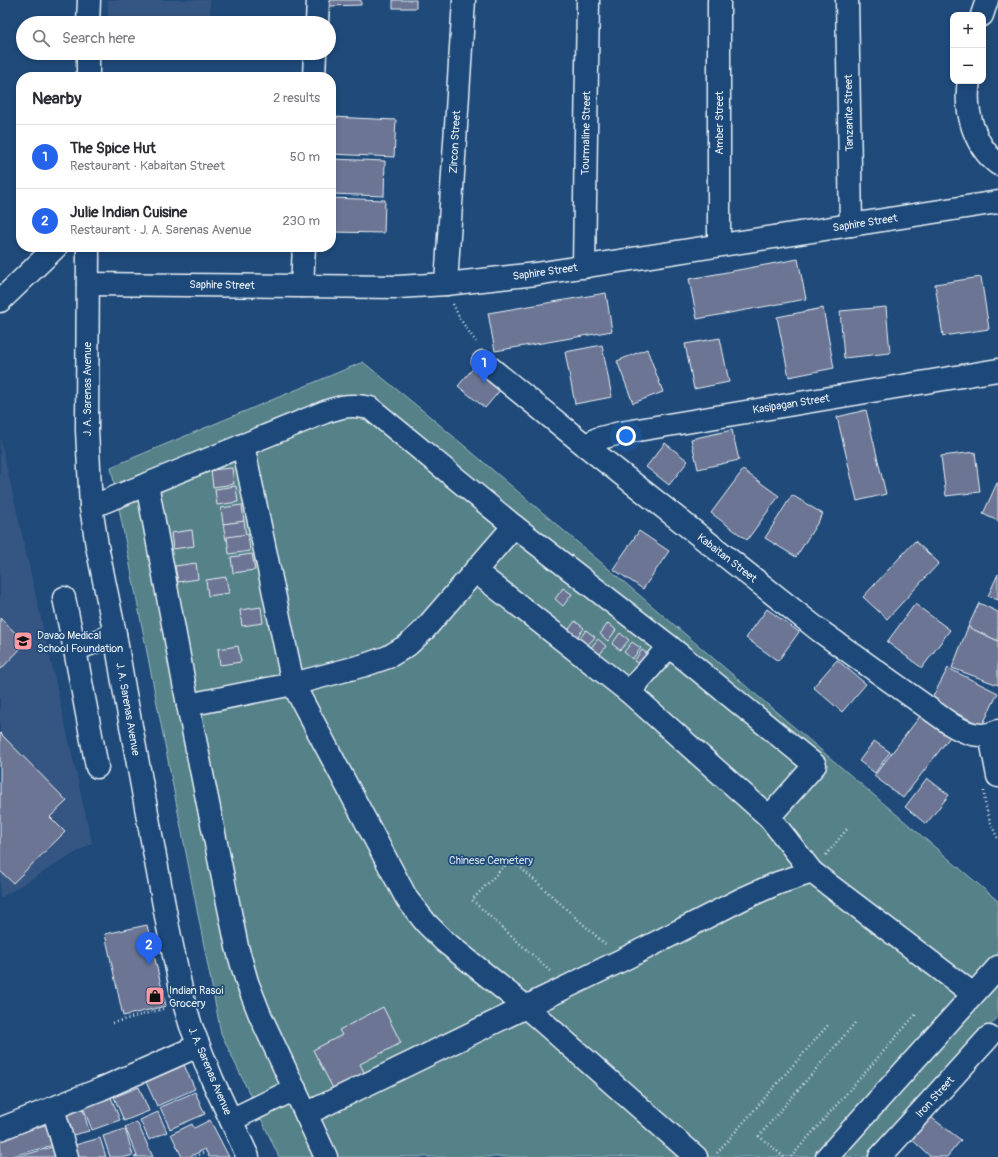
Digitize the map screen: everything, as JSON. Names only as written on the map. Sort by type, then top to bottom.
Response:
[{"type":"street","points":[[88,0],[88,16]]},
{"type":"street","points":[[317,16],[318,0]]},
{"type":"street","name":"Zircon Street","points":[[446,284],[464,0]]},
{"type":"street","name":"Tourmaline Street","points":[[584,267],[588,0]]},
{"type":"street","name":"Amber Street","points":[[719,246],[720,0]]},
{"type":"street","name":"Tanzanite Street","points":[[847,0],[851,225]]},
{"type":"street","points":[[983,12],[987,0]]},
{"type":"street","points":[[88,60],[88,72]]},
{"type":"street","points":[[314,72],[315,60]]},
{"type":"street","points":[[969,84],[969,106],[978,141],[989,157],[998,164]]},
{"type":"street","name":"Saphire Street","points":[[88,284],[398,287],[446,284],[584,267],[998,202]]},
{"type":"street","points":[[0,300],[51,252]]},
{"type":"street","name":"J. A. Sarenas Avenue","points":[[88,252],[87,430],[91,507],[97,546],[115,634],[184,1003],[198,1046],[248,1157]]},
{"type":"street","points":[[302,286],[304,252]]},
{"type":"street","name":"Kabaitan Street","points":[[480,354],[586,446],[820,631],[952,726],[963,732],[974,735],[990,734]]},
{"type":"street","name":"Kasipagan Street","points":[[586,446],[596,440],[620,433],[998,370]]},
{"type":"street","points":[[91,507],[342,406],[357,405],[370,408],[514,526],[669,646],[815,765],[769,817]]},
{"type":"street","points":[[243,445],[293,684],[407,898],[426,923],[444,941],[526,1007],[696,1157]]},
{"type":"street","points":[[148,484],[188,705],[237,947],[247,982],[326,1157]]},
{"type":"street","points":[[188,705],[293,684],[365,665],[388,657],[408,644],[424,630],[514,526]]},
{"type":"street","points":[[475,571],[629,692],[769,817],[812,872],[973,994]]},
{"type":"street","points":[[64,598],[97,767]]},
{"type":"street","points":[[75,650],[115,634]]},
{"type":"street","points":[[629,692],[669,646]]},
{"type":"street","points":[[990,734],[998,776]]},
{"type":"street","points":[[306,1114],[622,960],[742,899],[778,883],[812,872]]},
{"type":"street","points":[[827,1157],[998,967]]},
{"type":"street","name":"Iron Street","points":[[880,1157],[989,1037]]},
{"type":"street","points":[[0,1129],[101,1089],[198,1046]]},
{"type":"street","points":[[231,1120],[295,1089]]},
{"type":"street","points":[[53,1108],[67,1157]]},
{"type":"path","points":[[446,284],[460,319],[480,354]]},
{"type":"path","points":[[812,872],[847,829]]},
{"type":"path","points":[[567,986],[472,900],[511,859],[622,960]]},
{"type":"path","points":[[112,1023],[184,1003]]},
{"type":"path","points":[[791,1157],[917,1013]]},
{"type":"path","points":[[784,1157],[759,1136],[855,1023]]},
{"type":"path","points":[[713,1157],[828,1025]]},
{"type":"path","points":[[195,1157],[206,1152]]},
{"type":"shaded area","points":[[108,0],[210,0],[210,16],[108,16]]},
{"type":"shaded area","name":"Davao Medical School Foundation","points":[[0,438],[92,843],[0,898]]},
{"type":"green space","name":"Chinese Cemetery","points":[[363,362],[427,414],[998,901],[998,1017],[872,1157],[279,1157],[221,1033],[111,467]]},
{"type":"building","points":[[330,0],[361,0],[361,5],[330,6]]},
{"type":"building","points":[[393,0],[416,0],[416,8],[393,8]]},
{"type":"building","points":[[336,117],[396,120],[394,157],[336,154]]},
{"type":"building","points":[[336,159],[385,161],[384,196],[336,194]]},
{"type":"building","points":[[336,198],[385,200],[384,233],[336,232]]},
{"type":"building","points":[[798,259],[806,299],[697,319],[689,279]]},
{"type":"building","points":[[981,277],[989,329],[943,336],[935,284]]},
{"type":"building","points":[[606,293],[612,331],[495,351],[488,313]]},
{"type":"building","points":[[886,307],[890,353],[844,358],[840,311]]},
{"type":"building","points":[[823,308],[834,368],[789,377],[777,317]]},
{"type":"building","points":[[720,338],[729,382],[694,389],[685,344]]},
{"type":"building","points":[[602,345],[612,397],[575,404],[565,352]]},
{"type":"building","points":[[647,349],[663,392],[633,403],[617,361]]},
{"type":"building","points":[[475,366],[502,388],[485,408],[458,386]]},
{"type":"building","points":[[866,410],[886,494],[857,501],[837,417]]},
{"type":"building","points":[[732,430],[739,460],[698,469],[691,439]]},
{"type":"building","points":[[665,443],[688,461],[669,485],[646,467]]},
{"type":"building","points":[[975,452],[980,492],[946,496],[941,456]]},
{"type":"building","points":[[232,468],[234,484],[213,487],[211,470]]},
{"type":"building","points":[[743,470],[779,496],[747,540],[711,513]]},
{"type":"building","points":[[998,483],[998,521],[983,514]]},
{"type":"building","points":[[236,486],[238,502],[217,505],[215,489]]},
{"type":"building","points":[[792,495],[823,514],[796,557],[765,538]]},
{"type":"building","points":[[242,505],[244,522],[223,524],[221,508]]},
{"type":"building","points":[[244,521],[246,537],[226,540],[223,524]]},
{"type":"building","points":[[192,530],[194,546],[173,549],[171,533]]},
{"type":"building","points":[[639,531],[669,551],[643,589],[613,569]]},
{"type":"building","points":[[248,534],[250,551],[229,554],[227,537]]},
{"type":"building","points":[[915,541],[939,563],[887,619],[863,597]]},
{"type":"building","points":[[252,554],[255,570],[233,573],[231,557]]},
{"type":"building","points":[[196,563],[198,579],[178,582],[175,566]]},
{"type":"building","points":[[998,574],[998,600],[988,596]]},
{"type":"building","points":[[226,577],[229,593],[208,596],[206,580]]},
{"type":"building","points":[[563,588],[572,594],[563,606],[555,599]]},
{"type":"building","points":[[979,603],[998,612],[998,641],[968,627]]},
{"type":"building","points":[[915,604],[950,630],[922,668],[887,642]]},
{"type":"building","points":[[261,607],[263,623],[242,626],[240,610]]},
{"type":"building","points":[[767,609],[799,632],[778,661],[746,638]]},
{"type":"building","points":[[0,618],[26,643],[0,670]]},
{"type":"building","points":[[575,621],[584,628],[576,639],[567,632]]},
{"type":"building","points":[[608,623],[616,630],[608,641],[600,634]]},
{"type":"building","points":[[968,627],[998,641],[998,685],[952,668]]},
{"type":"building","points":[[586,630],[595,637],[586,647],[578,641]]},
{"type":"building","points":[[620,633],[629,640],[620,650],[612,644]]},
{"type":"building","points":[[598,639],[606,646],[598,657],[589,650]]},
{"type":"building","points":[[632,642],[641,648],[632,659],[624,652]]},
{"type":"building","points":[[238,646],[241,662],[220,665],[218,649]]},
{"type":"building","points":[[642,650],[651,656],[643,667],[634,661]]},
{"type":"building","points":[[837,660],[866,684],[842,712],[813,687]]},
{"type":"building","points":[[948,668],[998,693],[982,726],[931,700]]},
{"type":"building","points":[[921,715],[950,737],[903,798],[874,776]]},
{"type":"building","points":[[0,733],[67,801],[50,817],[65,832],[13,883],[0,871]]},
{"type":"building","points":[[874,741],[890,752],[875,773],[859,761]]},
{"type":"building","points":[[927,778],[949,795],[926,824],[905,807]]},
{"type":"building","points":[[147,925],[166,1006],[123,1016],[105,934]]},
{"type":"building","points":[[383,1007],[401,1043],[360,1064],[367,1078],[336,1094],[313,1050],[342,1035],[339,1030]]},
{"type":"building","points":[[184,1065],[195,1089],[157,1106],[146,1082]]},
{"type":"building","points":[[139,1087],[149,1111],[124,1121],[114,1097]]},
{"type":"building","points":[[195,1092],[205,1114],[170,1129],[160,1107]]},
{"type":"building","points":[[111,1097],[120,1120],[92,1130],[83,1107]]},
{"type":"building","points":[[83,1109],[89,1131],[65,1137],[59,1116]]},
{"type":"building","points":[[158,1112],[167,1132],[149,1140],[140,1120]]},
{"type":"building","points":[[928,1115],[961,1140],[947,1157],[931,1157],[911,1139]]},
{"type":"building","points":[[210,1120],[229,1157],[209,1157],[205,1149],[189,1157],[182,1157],[171,1134],[192,1124],[194,1128]]},
{"type":"building","points":[[137,1122],[153,1157],[134,1157],[137,1156],[125,1127]]},
{"type":"building","points":[[52,1123],[57,1144],[9,1157],[1,1157],[0,1138]]},
{"type":"building","points":[[125,1129],[133,1155],[126,1157],[110,1157],[103,1136]]},
{"type":"building","points":[[100,1138],[106,1157],[71,1157],[68,1147]]},
{"type":"building","points":[[59,1145],[62,1157],[17,1157]]},
{"type":"place","name":"The Spice Hut","points":[[484,383]]},
{"type":"place","name":"Davao Medical School Foundation","points":[[23,641]]},
{"type":"place","name":"Julie Indian Cuisine","points":[[149,965]]},
{"type":"place","name":"Indian Rasoi Grocery","points":[[155,996]]}]
